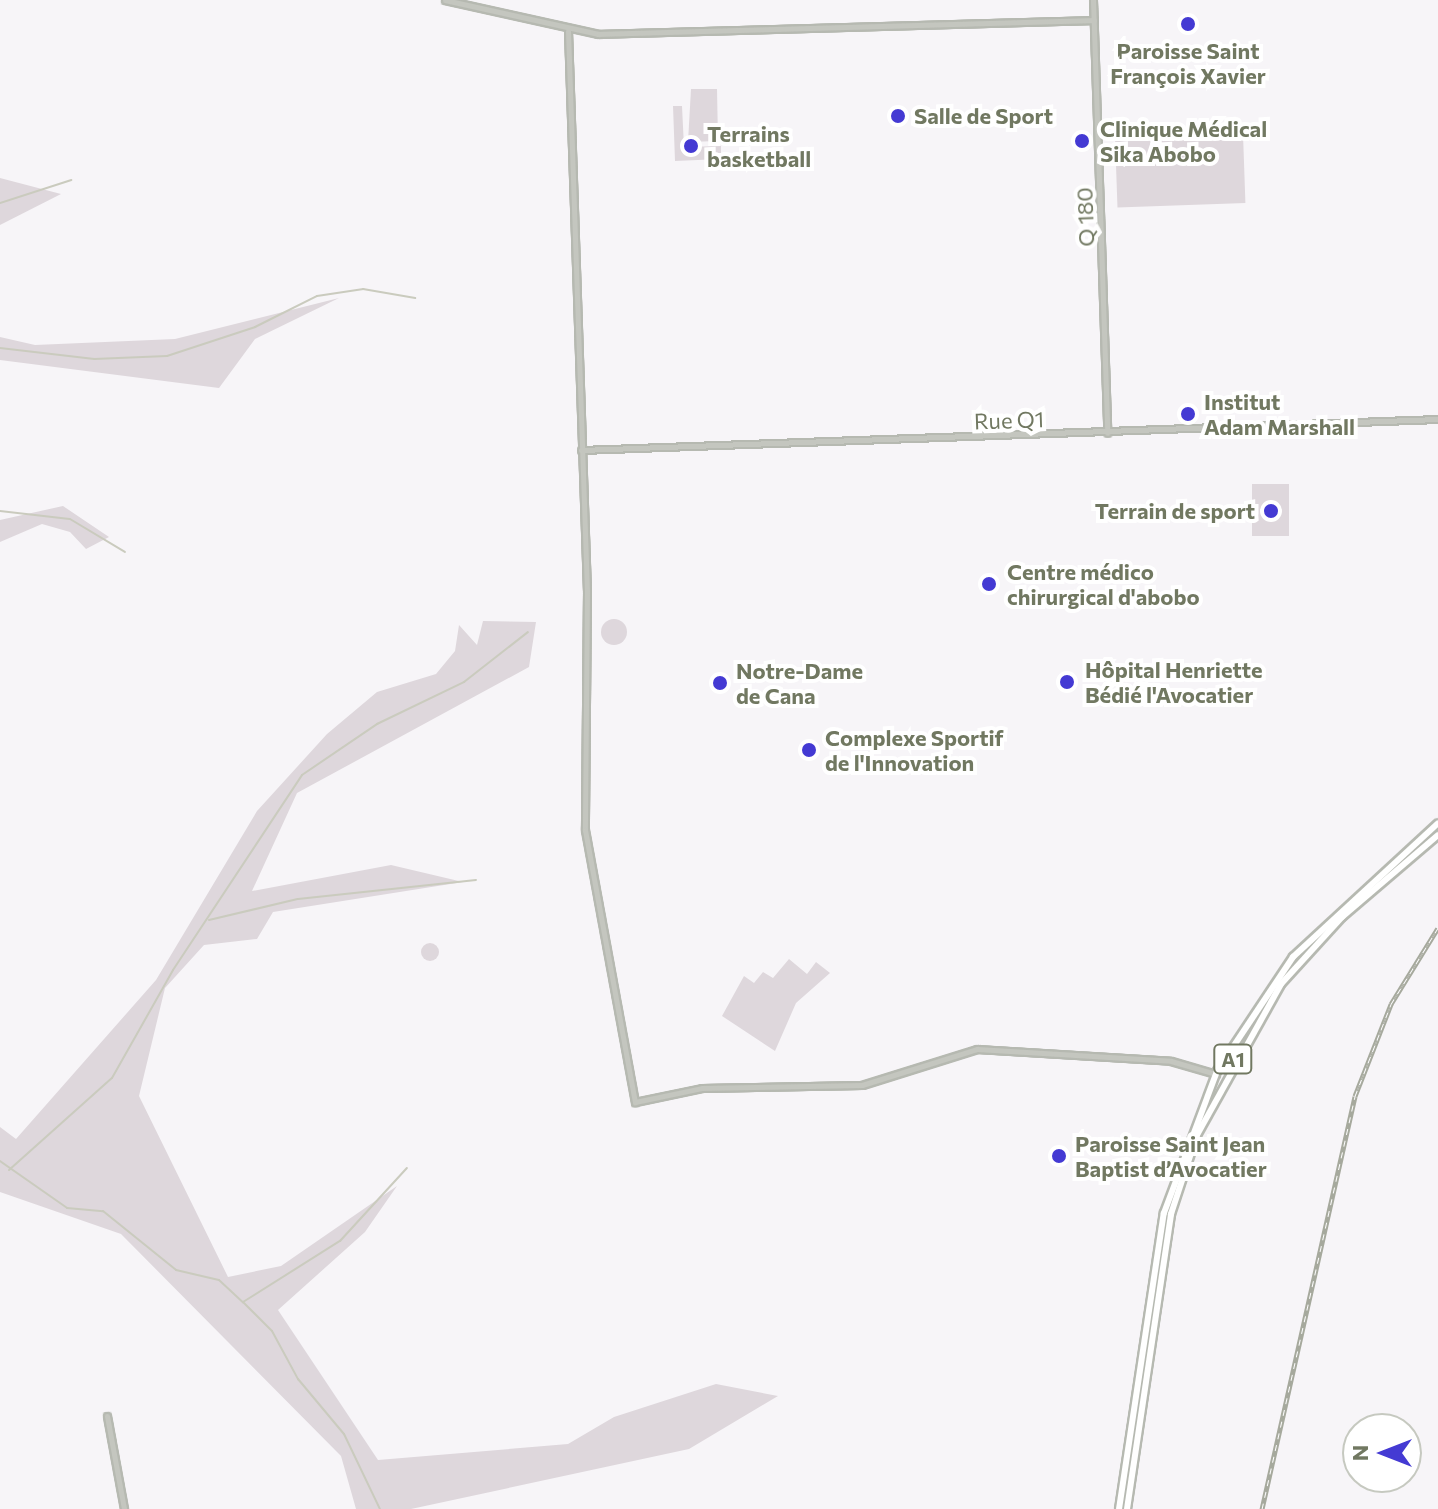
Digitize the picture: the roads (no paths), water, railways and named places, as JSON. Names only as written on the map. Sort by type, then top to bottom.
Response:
[{"type":"main road","name":"A1","points":[[1119,1509],[1164,1213],[1216,1074],[1293,957],[1438,823]]},
{"type":"main road","name":"A1","points":[[1127,1509],[1171,1214],[1201,1128],[1281,984],[1342,917],[1438,835]]},
{"type":"street","points":[[445,0],[568,31],[1094,20]]},
{"type":"street","name":"Q 180","points":[[1093,0],[1107,433]]},
{"type":"street","points":[[568,31],[581,450],[585,830],[635,1102],[702,1088],[862,1085],[977,1049],[1171,1061],[1216,1074]]},
{"type":"street","name":"Rue Q1","points":[[581,450],[1438,419]]},
{"type":"street","points":[[107,1416],[124,1509]]},
{"type":"waterway","points":[[0,203],[71,180]]},
{"type":"waterway","points":[[0,348],[94,359],[167,356],[255,327],[317,296],[363,289],[415,298]]},
{"type":"waterway","points":[[0,511],[70,519],[125,552]]},
{"type":"waterway","points":[[9,1170],[112,1078],[173,970],[302,775],[377,724],[464,682],[528,632]]},
{"type":"waterway","points":[[209,920],[298,899],[476,880]]},
{"type":"waterway","points":[[0,1161],[67,1208],[103,1211],[176,1270],[219,1280],[272,1331],[298,1379],[344,1434],[380,1509]]},
{"type":"waterway","points":[[243,1302],[340,1241],[407,1168]]},
{"type":"railway","points":[[1262,1509],[1355,1096],[1391,1004],[1438,928]]},
{"type":"place","name":"Paroisse Saint François Xavier","points":[[1188,24]]},
{"type":"place","name":"Salle de Sport","points":[[898,116]]},
{"type":"place","name":"Clinique Médical Sika Abobo","points":[[1082,141]]},
{"type":"place","name":"Terrains basketball","points":[[691,146]]},
{"type":"place","name":"Institut Adam Marshall","points":[[1188,414]]},
{"type":"place","name":"Terrain de sport","points":[[1271,511]]},
{"type":"place","name":"Centre médico chirurgical d'abobo","points":[[989,584]]},
{"type":"place","name":"Hôpital Henriette Bédié l'Avocatier","points":[[1067,682]]},
{"type":"place","name":"Notre-Dame de Cana","points":[[720,683]]},
{"type":"place","name":"Complexe Sportif de l'Innovation","points":[[809,750]]},
{"type":"place","name":"Paroisse Saint Jean Baptist d’Avocatier","points":[[1059,1156]]}]
